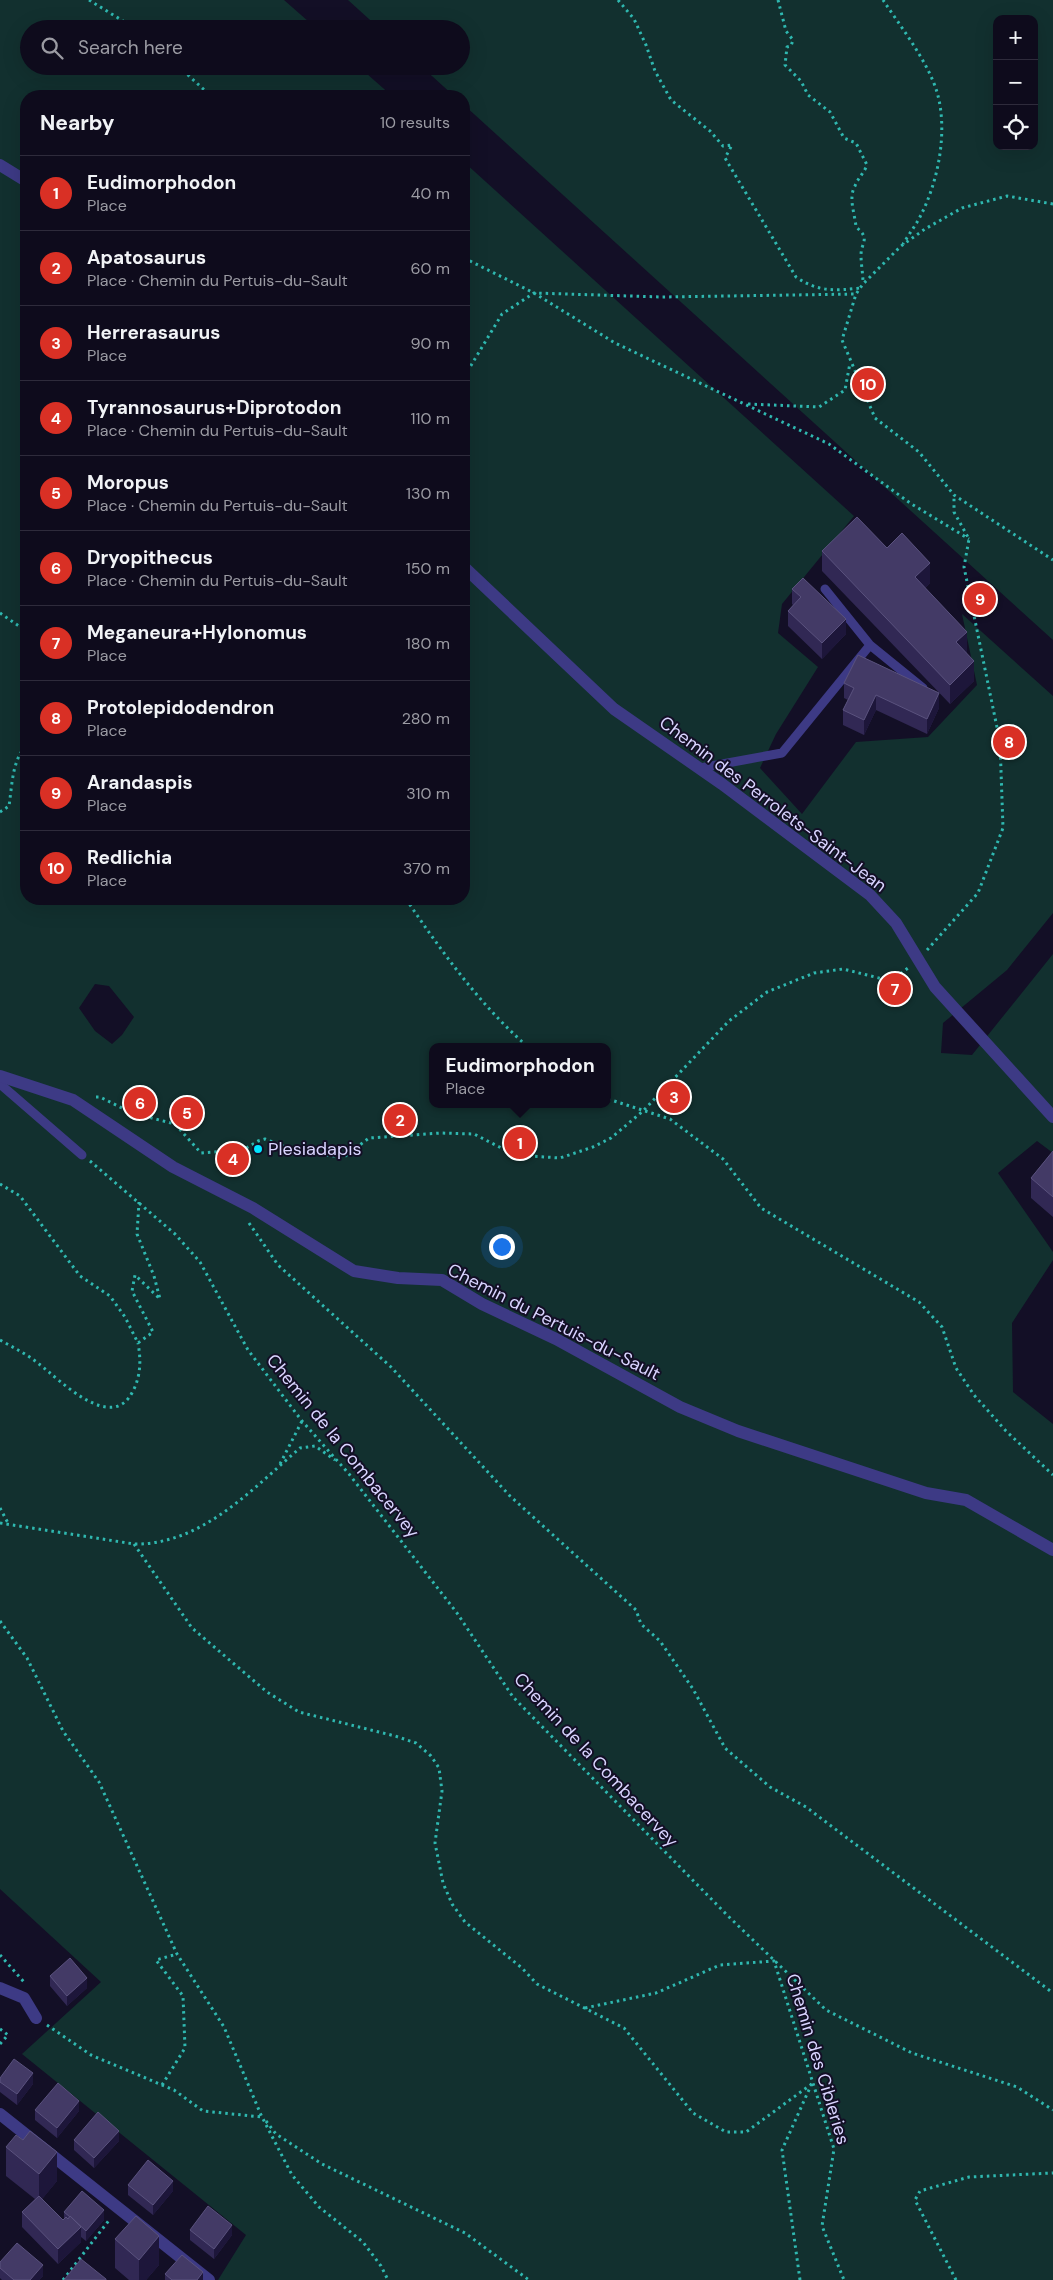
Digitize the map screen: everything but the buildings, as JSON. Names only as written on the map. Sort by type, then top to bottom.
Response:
[{"type":"street","points":[[0,165],[20,177]]},
{"type":"street","name":"Chemin des Perrolets-Saint-Jean","points":[[470,574],[614,709],[700,768],[870,895],[896,923],[935,987],[1053,1117]]},
{"type":"street","name":"Chemin du Pertuis-du-Sault","points":[[0,1076],[73,1100],[173,1168],[253,1208],[354,1271],[398,1278],[442,1280],[482,1304],[556,1339],[680,1407],[738,1431],[898,1484],[926,1493],[966,1500],[1053,1550]]},
{"type":"street","points":[[0,1988],[24,1998],[36,2018]]},
{"type":"street","points":[[0,2114],[209,2280]]},
{"type":"lane","points":[[825,589],[870,645],[930,695]]},
{"type":"lane","points":[[700,768],[782,753],[870,645]]},
{"type":"lane","points":[[0,1084],[82,1155]]},
{"type":"path","points":[[88,0],[121,20]]},
{"type":"path","points":[[618,0],[634,19],[655,71],[672,100],[710,131],[723,146],[732,145],[725,158],[796,277],[810,286],[826,290],[862,286]]},
{"type":"path","points":[[778,0],[786,31],[793,40],[791,46],[787,47],[785,64],[801,81],[808,95],[830,112],[844,138],[856,143],[867,165],[852,193],[856,227],[863,232],[865,239],[865,245],[861,252],[862,286]]},
{"type":"path","points":[[884,0],[918,52],[937,91],[943,121],[937,173],[922,214],[901,246]]},
{"type":"path","points":[[188,75],[204,90]]},
{"type":"path","points":[[1053,204],[1007,196],[970,205],[925,229],[901,246],[856,294],[842,340],[875,418],[919,452],[954,495],[1053,560]]},
{"type":"path","points":[[470,261],[534,293],[615,343],[829,444],[910,503],[969,539]]},
{"type":"path","points":[[470,366],[502,314],[534,293],[662,297],[856,294]]},
{"type":"path","points":[[746,404],[819,407],[845,390],[850,362]]},
{"type":"path","points":[[73,1100],[100,1097],[132,1112],[175,1124],[202,1152],[243,1150],[258,1141],[265,1140],[298,1152],[344,1157],[369,1138],[441,1133],[474,1134],[515,1154],[560,1158],[593,1147],[611,1138],[643,1111],[729,1021],[767,992],[814,973],[843,969],[891,981],[918,960],[978,893],[1004,828],[1000,742],[964,567],[969,539],[954,512],[954,495]]},
{"type":"path","points":[[0,613],[20,627]]},
{"type":"path","points":[[0,812],[9,806],[14,772],[20,754]]},
{"type":"path","points":[[410,905],[452,966],[510,1031],[524,1043]]},
{"type":"path","points":[[611,1101],[670,1119],[723,1159],[761,1208],[919,1302],[942,1327],[956,1368],[974,1395],[1006,1431],[1053,1475]]},
{"type":"path","name":"Chemin de la Combacervey","points":[[82,1155],[175,1234],[200,1262],[248,1350],[302,1421],[349,1474],[457,1613],[513,1697],[774,1961],[826,2010],[912,2053],[1017,2087],[1053,2110]]},
{"type":"path","points":[[0,1184],[20,1196],[41,1227],[80,1276],[110,1296],[125,1318],[138,1343],[140,1372],[131,1395],[122,1405],[106,1408],[84,1400],[20,1350],[0,1340]]},
{"type":"path","points":[[138,1343],[153,1332],[132,1291],[135,1275],[160,1299],[154,1276],[137,1234],[139,1202]]},
{"type":"path","points":[[244,1216],[278,1265],[391,1367],[510,1496],[636,1610],[641,1624],[660,1641],[693,1690],[725,1748],[770,1787],[806,1807],[1053,1993]]},
{"type":"path","points":[[279,1466],[302,1421]]},
{"type":"path","points":[[0,1523],[134,1544],[149,1544],[183,1536],[218,1517],[300,1448],[315,1446],[334,1459],[349,1474]]},
{"type":"path","points":[[0,1508],[8,1524]]},
{"type":"path","points":[[134,1544],[192,1628],[267,1692],[298,1712],[395,1736],[416,1744],[431,1756],[439,1768],[442,1791],[434,1844],[443,1883],[452,1904],[465,1922],[522,1968],[537,1984],[624,2028],[694,2113],[726,2132],[746,2132],[813,2083]]},
{"type":"path","points":[[0,1621],[27,1658],[63,1731],[99,1782],[177,1954],[224,2027],[261,2116],[292,2175],[319,2207],[363,2242],[381,2266],[388,2280]]},
{"type":"path","points":[[162,2085],[185,2048],[184,2005],[183,1996],[156,1960],[177,1954]]},
{"type":"path","points":[[0,1956],[30,1988],[24,1998]]},
{"type":"path","points":[[585,2008],[656,1993],[720,1965],[774,1961]]},
{"type":"path","name":"Chemin des Cibleries","points":[[774,1961],[834,2149],[822,2226],[844,2280]]},
{"type":"path","points":[[36,2018],[91,2055],[174,2090],[203,2111],[261,2116],[276,2134],[322,2164],[465,2233],[529,2280]]},
{"type":"path","points":[[0,2029],[8,2035],[0,2044]]},
{"type":"path","points":[[800,2280],[782,2150],[813,2083]]},
{"type":"path","points":[[956,2280],[915,2200],[920,2191],[969,2177],[1053,2173]]},
{"type":"path","points":[[63,2280],[114,2214]]},
{"type":"green space","points":[[0,0],[284,0],[307,20],[20,20],[20,75],[368,75],[385,90],[20,90],[20,905],[470,905],[470,167],[854,516],[782,604],[778,633],[818,667],[776,734],[760,768],[802,814],[856,742],[928,737],[977,685],[962,614],[1053,696],[1053,913],[1007,970],[943,1023],[941,1053],[972,1055],[1053,954],[1053,1153],[1037,1141],[998,1173],[1053,1252],[1053,1260],[1012,1323],[1013,1392],[1053,1424],[1053,2280],[218,2280],[246,2235],[22,2054],[101,1982],[0,1889]],"holes":[[[95,984],[109,986],[134,1017],[122,1035],[112,1044],[95,1031],[79,1008]]]},
{"type":"green space","points":[[348,0],[1053,0],[1053,640],[470,110],[470,90],[447,90],[431,75],[470,75],[470,20],[370,20]]},
{"type":"place","name":"Redlichia","points":[[868,384]]},
{"type":"place","name":"Arandaspis","points":[[980,599]]},
{"type":"place","name":"Protolepidodendron","points":[[1009,742]]},
{"type":"place","name":"Meganeura+Hylonomus","points":[[895,989]]},
{"type":"place","name":"Herrerasaurus","points":[[674,1097]]},
{"type":"place","name":"Dryopithecus","points":[[140,1103]]},
{"type":"place","name":"Moropus","points":[[187,1113]]},
{"type":"place","name":"Apatosaurus","points":[[400,1120]]},
{"type":"place","name":"Eudimorphodon","points":[[520,1143]]},
{"type":"place","name":"Plesiadapis","points":[[258,1149]]},
{"type":"place","name":"Tyrannosaurus+Diprotodon","points":[[233,1159]]}]
